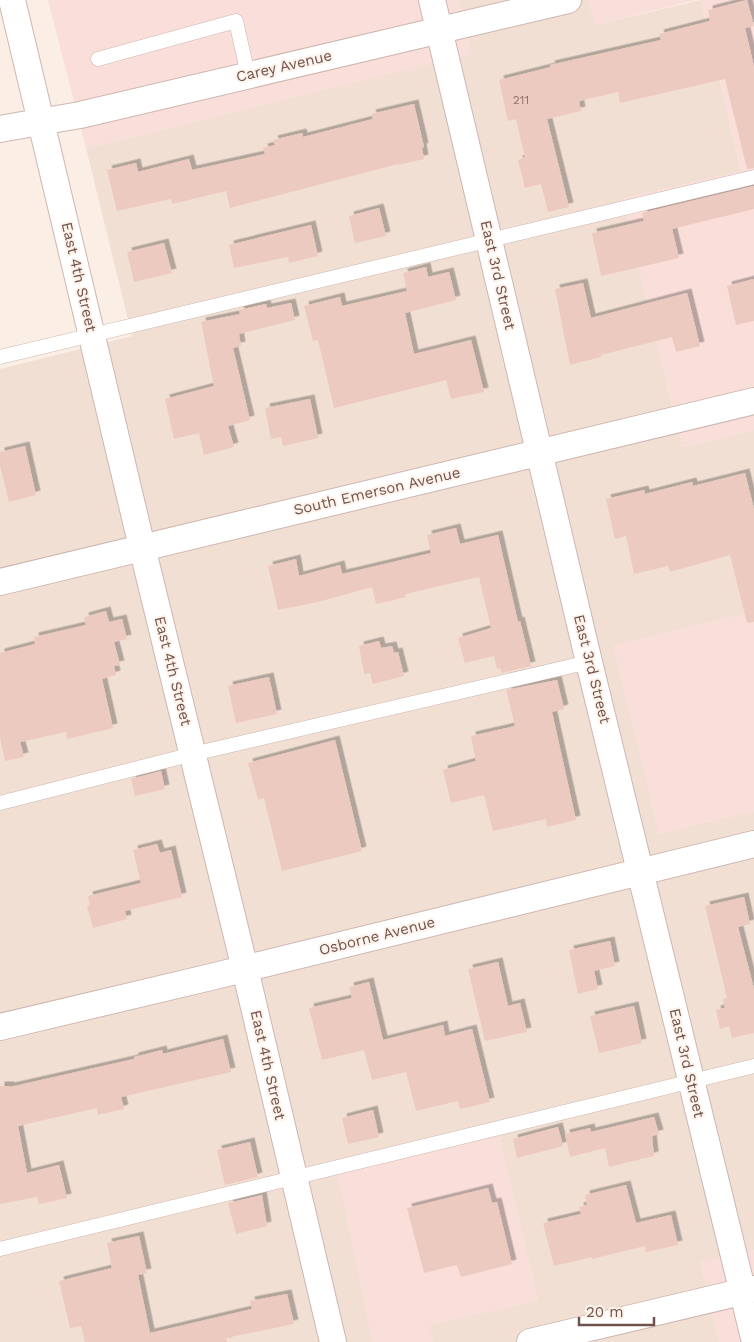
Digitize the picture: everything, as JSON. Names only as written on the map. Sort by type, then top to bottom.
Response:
[{"type":"street","name":"East 4th Street","points":[[12,0],[142,547],[246,969],[333,1342]]},
{"type":"street","name":"East 3rd Street","points":[[432,0],[589,662],[642,871],[691,1081],[748,1290],[754,1338]]},
{"type":"street","name":"Carey Avenue","points":[[0,128],[80,115],[568,0]]},
{"type":"street","name":"South Emerson Avenue","points":[[0,582],[754,401]]},
{"type":"street","name":"Osborne Avenue","points":[[0,1027],[246,969],[754,844]]},
{"type":"street","points":[[530,1342],[748,1290]]},
{"type":"lane","points":[[98,59],[236,21],[248,75]]},
{"type":"lane","points":[[0,357],[754,178]]},
{"type":"lane","points":[[0,803],[193,754],[589,662]]},
{"type":"lane","points":[[0,1248],[754,1066]]},
{"type":"shaded area","points":[[48,0],[458,0],[472,54],[86,148]]},
{"type":"shaded area","points":[[458,0],[589,0],[595,25],[701,0],[741,171],[623,199],[682,447],[754,430],[754,612],[614,646],[659,834],[754,811],[754,1250],[701,1263],[719,1342],[433,1342],[429,1325],[538,1300],[499,1137],[338,1174],[373,1342],[0,1342],[0,369],[132,336],[86,148],[471,54]]},
{"type":"shaded area","points":[[589,0],[696,0],[595,25]]},
{"type":"shaded area","points":[[701,0],[754,0],[754,430],[682,447],[623,199],[741,171]]},
{"type":"shaded area","points":[[754,612],[754,811],[659,834],[613,646]]},
{"type":"shaded area","points":[[499,1137],[538,1300],[429,1325],[433,1342],[373,1342],[337,1173]]},
{"type":"shaded area","points":[[754,1250],[754,1342],[719,1342],[701,1262]]},
{"type":"building","points":[[747,0],[754,26],[745,28],[754,67],[754,168],[747,169],[725,79],[620,103],[618,92],[579,101],[581,111],[547,119],[569,207],[548,212],[541,184],[525,188],[518,160],[525,157],[516,119],[508,121],[499,80],[551,67],[550,65],[661,40],[659,34],[710,21],[708,10]]},
{"type":"building","points":[[414,104],[424,147],[422,148],[424,159],[398,164],[230,208],[226,191],[172,204],[171,199],[117,211],[107,170],[136,163],[138,172],[189,159],[192,170],[265,154],[263,148],[275,145],[273,140],[302,133],[303,137],[373,119],[371,114]]},
{"type":"building","points":[[754,186],[754,209],[672,229],[679,258],[601,276],[592,233],[644,221],[642,213]]},
{"type":"building","points":[[379,208],[386,236],[355,243],[349,216]]},
{"type":"building","points":[[311,225],[318,256],[289,263],[288,257],[234,268],[229,245]]},
{"type":"building","points":[[164,243],[172,273],[134,282],[127,252]]},
{"type":"building","points":[[426,267],[428,277],[449,272],[456,300],[405,313],[414,354],[471,340],[484,392],[451,399],[446,380],[334,408],[318,340],[313,341],[304,306],[340,297],[342,306],[407,291],[403,273]]},
{"type":"building","points":[[754,279],[754,321],[736,325],[727,286]]},
{"type":"building","points":[[583,283],[591,318],[687,293],[700,346],[676,352],[672,337],[570,365],[555,289]]},
{"type":"building","points":[[291,303],[295,320],[239,334],[241,346],[233,348],[250,420],[228,426],[234,447],[204,455],[199,433],[174,439],[165,399],[214,386],[201,322],[240,314],[239,310],[266,304],[267,308]]},
{"type":"building","points":[[310,399],[318,438],[283,446],[281,437],[271,439],[265,408]]},
{"type":"building","points":[[25,446],[36,495],[9,502],[0,466],[0,452]]},
{"type":"building","points":[[745,473],[754,509],[754,622],[747,623],[730,555],[670,572],[668,566],[634,574],[626,536],[615,539],[606,499],[644,490],[645,494],[692,482],[693,486]]},
{"type":"building","points":[[456,528],[460,544],[498,535],[518,622],[520,621],[531,666],[502,673],[500,668],[497,669],[494,656],[465,663],[458,638],[491,628],[479,577],[405,594],[406,597],[376,604],[372,587],[318,602],[278,610],[268,566],[296,559],[299,576],[340,565],[342,574],[431,553],[427,535]]},
{"type":"building","points":[[106,611],[109,622],[122,619],[127,639],[114,642],[120,665],[114,666],[116,675],[102,679],[113,728],[67,739],[66,732],[20,742],[24,757],[5,761],[0,738],[0,653],[35,644],[34,637],[86,625],[84,617]]},
{"type":"building","points":[[379,641],[381,648],[392,646],[394,653],[398,652],[404,676],[373,684],[370,673],[364,674],[359,646]]},
{"type":"building","points":[[269,677],[277,714],[236,723],[228,686]]},
{"type":"building","points":[[557,680],[564,709],[552,712],[576,820],[547,827],[546,819],[493,831],[484,795],[451,803],[443,770],[476,761],[471,736],[515,726],[506,690]]},
{"type":"building","points":[[335,740],[362,851],[282,871],[264,798],[258,800],[248,763]]},
{"type":"building","points":[[161,771],[165,789],[135,796],[131,779]]},
{"type":"building","points":[[157,844],[160,853],[171,850],[182,897],[125,911],[127,919],[93,928],[87,906],[90,905],[88,896],[141,883],[133,850]]},
{"type":"building","points":[[744,897],[750,924],[738,927],[754,989],[754,1033],[732,1038],[729,1026],[720,1029],[716,1010],[725,1008],[723,999],[727,998],[705,906]]},
{"type":"building","points":[[610,941],[615,966],[594,971],[598,989],[578,994],[569,950]]},
{"type":"building","points":[[498,962],[508,1006],[520,1003],[527,1032],[485,1041],[468,969]]},
{"type":"building","points":[[369,982],[383,1040],[443,1025],[445,1036],[472,1029],[490,1102],[460,1109],[458,1101],[416,1111],[406,1072],[372,1080],[364,1050],[322,1060],[309,1008],[352,998],[349,987]]},
{"type":"building","points":[[634,1006],[642,1043],[599,1053],[590,1016]]},
{"type":"building","points":[[223,1039],[231,1072],[121,1097],[124,1109],[98,1115],[97,1108],[18,1126],[27,1173],[59,1165],[67,1198],[39,1204],[37,1197],[0,1204],[0,1086],[10,1087],[134,1059],[134,1057],[162,1050],[163,1054]]},
{"type":"building","points":[[373,1110],[379,1137],[348,1144],[342,1118]]},
{"type":"building","points":[[654,1117],[659,1134],[652,1136],[654,1156],[609,1167],[605,1148],[570,1157],[565,1134],[590,1128],[591,1132]]},
{"type":"building","points":[[558,1127],[563,1146],[517,1158],[513,1139]]},
{"type":"building","points":[[250,1142],[258,1177],[225,1185],[217,1150]]},
{"type":"building","points":[[626,1185],[636,1223],[671,1215],[678,1245],[646,1252],[645,1246],[554,1266],[543,1223],[581,1214],[579,1207],[587,1205],[585,1195]]},
{"type":"building","points":[[488,1188],[492,1203],[497,1202],[512,1264],[461,1277],[457,1265],[424,1273],[407,1208]]},
{"type":"building","points":[[262,1195],[267,1226],[236,1234],[228,1203]]},
{"type":"building","points":[[139,1236],[147,1273],[138,1275],[150,1333],[252,1309],[250,1301],[287,1294],[294,1324],[226,1338],[227,1342],[85,1342],[81,1326],[70,1328],[59,1281],[112,1268],[107,1243]]}]
